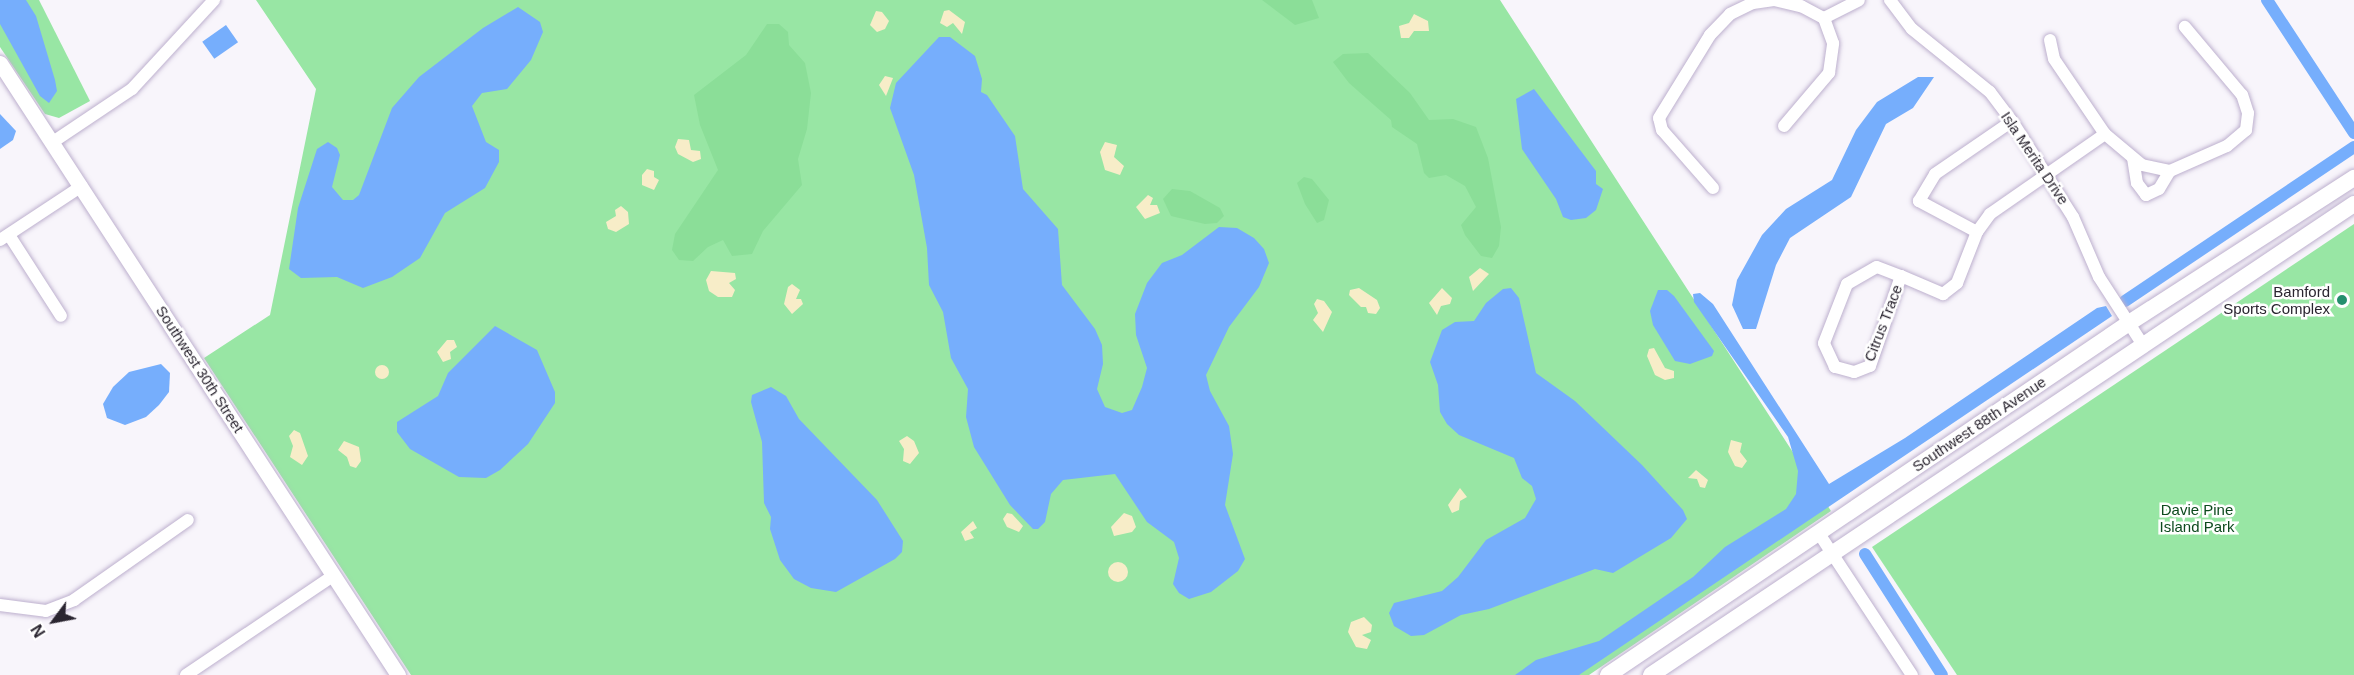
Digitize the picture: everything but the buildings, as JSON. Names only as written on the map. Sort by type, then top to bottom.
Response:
[{"type":"main road","name":"Southwest 88th Avenue","points":[[1608,675],[2129,323],[2354,178]]},
{"type":"main road","name":"Southwest 88th Avenue","points":[[1651,675],[1831,552],[2354,204]]},
{"type":"street","points":[[53,142],[132,88],[214,0]]},
{"type":"street","points":[[1713,188],[1662,130],[1659,118],[1710,35],[1730,14],[1753,3],[1774,0],[1801,6],[1824,18],[1833,43],[1829,73],[1784,126]]},
{"type":"street","points":[[1824,18],[1859,0]]},
{"type":"street","name":"Isla Merita Drive","points":[[1890,0],[1912,29],[1990,92],[2012,121],[2073,216],[2099,277],[2143,345]]},
{"type":"street","points":[[2050,40],[2054,59],[2105,134],[2150,169],[2170,171],[2227,146],[2246,130],[2248,113],[2242,94],[2184,27]]},
{"type":"street","name":"Southwest 30th Street","points":[[0,63],[398,675]]},
{"type":"street","points":[[1977,232],[1919,201],[1935,174],[2012,121]]},
{"type":"street","name":"Citrus Trace","points":[[1901,276],[1870,366],[1854,372],[1835,368],[1824,343],[1847,284],[1877,267],[1901,276],[1943,294],[1957,283],[1977,232],[1989,214],[2105,134]]},
{"type":"street","points":[[2133,158],[2137,183],[2146,195],[2158,189],[2170,171]]},
{"type":"street","points":[[61,316],[5,238],[82,186]]},
{"type":"street","points":[[0,605],[46,611],[74,600],[188,520]]},
{"type":"street","points":[[1818,532],[1912,675]]},
{"type":"street","points":[[186,675],[333,576]]},
{"type":"green space","points":[[0,0],[39,0],[90,101],[59,118],[45,114],[0,47]]},
{"type":"green space","points":[[256,0],[1500,0],[1831,511],[1589,675],[411,675],[204,358],[270,315],[316,89]]},
{"type":"green space","points":[[1262,0],[1312,0],[1319,18],[1295,25]]},
{"type":"green space","points":[[767,24],[779,24],[788,32],[789,45],[805,63],[811,93],[807,129],[798,159],[802,185],[763,231],[752,254],[732,256],[723,240],[708,247],[693,261],[679,260],[672,250],[675,234],[718,170],[700,125],[694,95],[746,55]]},
{"type":"green space","points":[[1368,53],[1410,93],[1429,120],[1453,119],[1476,127],[1488,158],[1501,227],[1499,246],[1492,258],[1481,256],[1465,235],[1461,225],[1476,207],[1465,186],[1446,175],[1429,178],[1424,173],[1417,144],[1392,127],[1391,120],[1349,83],[1333,62],[1343,54]]},
{"type":"green space","points":[[1304,177],[1312,179],[1329,200],[1324,220],[1317,223],[1305,204],[1297,183]]},
{"type":"green space","points":[[1172,189],[1190,191],[1220,208],[1224,216],[1217,223],[1205,224],[1171,216],[1163,199]]},
{"type":"green space","name":"Davie Pine Island Park","points":[[2354,224],[2354,675],[1957,675],[1872,547]]},
{"type":"sand","points":[[949,10],[965,22],[962,34],[953,23],[947,27],[940,23],[944,11]]},
{"type":"sand","points":[[876,11],[882,12],[889,21],[885,29],[877,32],[870,25]]},
{"type":"sand","points":[[1414,14],[1428,21],[1429,31],[1414,31],[1409,38],[1401,38],[1399,26],[1409,23]]},
{"type":"sand","points":[[885,76],[893,78],[886,96],[879,85]]},
{"type":"sand","points":[[678,139],[689,140],[691,150],[700,151],[701,159],[693,162],[678,154],[675,147]]},
{"type":"sand","points":[[1105,142],[1117,145],[1114,157],[1124,166],[1120,175],[1105,170],[1100,152]]},
{"type":"sand","points":[[647,169],[654,171],[654,177],[659,180],[654,190],[642,185],[642,175]]},
{"type":"sand","points":[[1148,195],[1153,198],[1150,205],[1157,205],[1160,213],[1145,219],[1136,207]]},
{"type":"sand","points":[[621,206],[628,212],[629,224],[616,232],[608,229],[606,222],[616,216],[615,210]]},
{"type":"sand","points":[[1480,268],[1489,274],[1473,291],[1469,277]]},
{"type":"sand","points":[[711,271],[735,273],[736,279],[729,283],[735,290],[732,297],[718,297],[709,291],[706,280]]},
{"type":"sand","points":[[792,284],[800,290],[796,299],[801,299],[803,304],[792,314],[784,304],[788,287]]},
{"type":"sand","points":[[1359,288],[1377,300],[1380,308],[1376,314],[1368,313],[1366,307],[1361,307],[1349,295],[1350,290]]},
{"type":"sand","points":[[1442,288],[1452,298],[1450,304],[1441,306],[1437,315],[1429,303]]},
{"type":"sand","points":[[1317,299],[1324,301],[1332,312],[1323,332],[1313,320],[1318,313],[1314,304]]},
{"type":"sand","points":[[447,340],[454,340],[457,347],[450,352],[451,359],[443,362],[437,352]]},
{"type":"sand","points":[[1654,348],[1665,368],[1674,371],[1674,378],[1665,380],[1655,375],[1647,356],[1649,349]]},
{"type":"sand","points":[[379,365],[385,365],[389,372],[385,379],[379,379],[375,375],[375,369]]},
{"type":"sand","points":[[294,430],[300,433],[308,456],[302,465],[290,457],[293,446],[289,436]]},
{"type":"sand","points":[[907,436],[914,441],[919,453],[910,464],[903,461],[904,449],[899,441]]},
{"type":"sand","points":[[1731,440],[1742,443],[1740,452],[1747,461],[1742,468],[1735,466],[1728,452]]},
{"type":"sand","points":[[344,441],[359,447],[361,461],[356,468],[350,466],[347,457],[338,450]]},
{"type":"sand","points":[[1696,470],[1708,480],[1705,488],[1700,487],[1697,479],[1688,478]]},
{"type":"sand","points":[[1460,488],[1467,497],[1460,501],[1459,510],[1452,513],[1448,505]]},
{"type":"sand","points":[[1007,513],[1012,514],[1023,526],[1019,532],[1007,527],[1003,519]]},
{"type":"sand","points":[[1124,513],[1132,516],[1136,527],[1132,532],[1114,536],[1111,527]]},
{"type":"sand","points":[[973,521],[977,528],[970,532],[974,538],[965,541],[961,532]]},
{"type":"sand","points":[[1118,562],[1125,565],[1128,572],[1125,579],[1118,582],[1111,579],[1108,572],[1111,565]]},
{"type":"sand","points":[[1364,617],[1372,625],[1371,632],[1362,635],[1371,640],[1367,649],[1356,647],[1348,632],[1351,622]]},
{"type":"water","points":[[0,0],[26,0],[36,16],[57,91],[49,103],[40,96],[0,24]]},
{"type":"water","points":[[518,7],[540,22],[543,32],[531,60],[507,89],[482,93],[472,106],[486,142],[499,150],[499,162],[485,188],[445,213],[420,258],[392,277],[363,288],[337,277],[301,278],[289,269],[298,208],[317,149],[328,142],[337,148],[340,155],[332,187],[343,200],[353,200],[359,195],[392,108],[419,77],[483,28]]},
{"type":"water","points":[[226,25],[238,42],[214,59],[202,42]]},
{"type":"water","points":[[939,37],[950,37],[975,56],[982,79],[981,92],[987,95],[1015,136],[1023,189],[1058,229],[1062,285],[1095,329],[1102,345],[1103,364],[1097,389],[1105,407],[1122,413],[1132,410],[1142,387],[1147,368],[1136,335],[1135,314],[1147,283],[1162,263],[1182,255],[1219,227],[1237,228],[1254,238],[1264,249],[1269,263],[1259,287],[1229,327],[1206,375],[1210,391],[1229,426],[1233,454],[1225,505],[1245,559],[1238,571],[1211,592],[1189,599],[1179,593],[1173,584],[1179,558],[1174,542],[1147,522],[1115,474],[1063,480],[1051,494],[1045,522],[1038,529],[1033,529],[1010,505],[974,447],[966,417],[968,389],[951,358],[943,312],[929,285],[927,248],[914,175],[890,108],[896,83]]},
{"type":"water","points":[[1918,77],[1934,77],[1913,108],[1886,124],[1851,197],[1790,238],[1776,265],[1756,329],[1743,329],[1732,305],[1737,280],[1762,235],[1786,209],[1832,180],[1856,130],[1877,102]]},
{"type":"water","points":[[1534,89],[1596,171],[1596,184],[1603,189],[1596,210],[1586,218],[1571,220],[1563,217],[1556,199],[1522,149],[1516,99]]},
{"type":"water","points":[[0,114],[16,131],[13,140],[0,149]]},
{"type":"water","points":[[1511,288],[1519,298],[1536,373],[1575,401],[1642,465],[1683,510],[1687,519],[1671,538],[1613,573],[1595,569],[1489,609],[1461,615],[1424,635],[1411,636],[1394,626],[1389,613],[1394,603],[1442,591],[1458,577],[1486,540],[1525,518],[1536,499],[1532,486],[1522,478],[1514,458],[1459,435],[1447,424],[1440,412],[1438,385],[1430,362],[1442,330],[1455,322],[1474,321],[1486,303],[1503,289]]},
{"type":"water","points":[[1658,290],[1667,290],[1674,296],[1714,351],[1712,356],[1690,364],[1675,361],[1653,325],[1650,311]]},
{"type":"water","points":[[1700,293],[1713,304],[1829,484],[1905,438],[2097,308],[2106,306],[2112,316],[1579,675],[1515,675],[1536,660],[1599,641],[1693,577],[1725,547],[1786,509],[1796,494],[1798,471],[1788,437],[1694,302],[1693,294]]},
{"type":"water","points":[[495,326],[537,350],[555,392],[555,403],[528,444],[500,470],[486,478],[459,477],[410,449],[397,432],[397,422],[438,396],[448,373]]},
{"type":"water","points":[[161,364],[170,373],[169,392],[159,405],[146,417],[125,425],[107,418],[103,404],[113,387],[129,372]]},
{"type":"water","points":[[771,387],[786,396],[799,419],[877,500],[903,541],[902,552],[895,559],[836,592],[811,588],[794,579],[780,560],[770,529],[771,517],[764,503],[762,442],[751,402],[752,395]]},
{"type":"waterway","points":[[2267,0],[2354,133]]},
{"type":"waterway","points":[[2125,301],[2354,147]]},
{"type":"waterway","points":[[1865,554],[1942,675]]},
{"type":"place","name":"Bamford Sports Complex","points":[[2342,300]]}]
